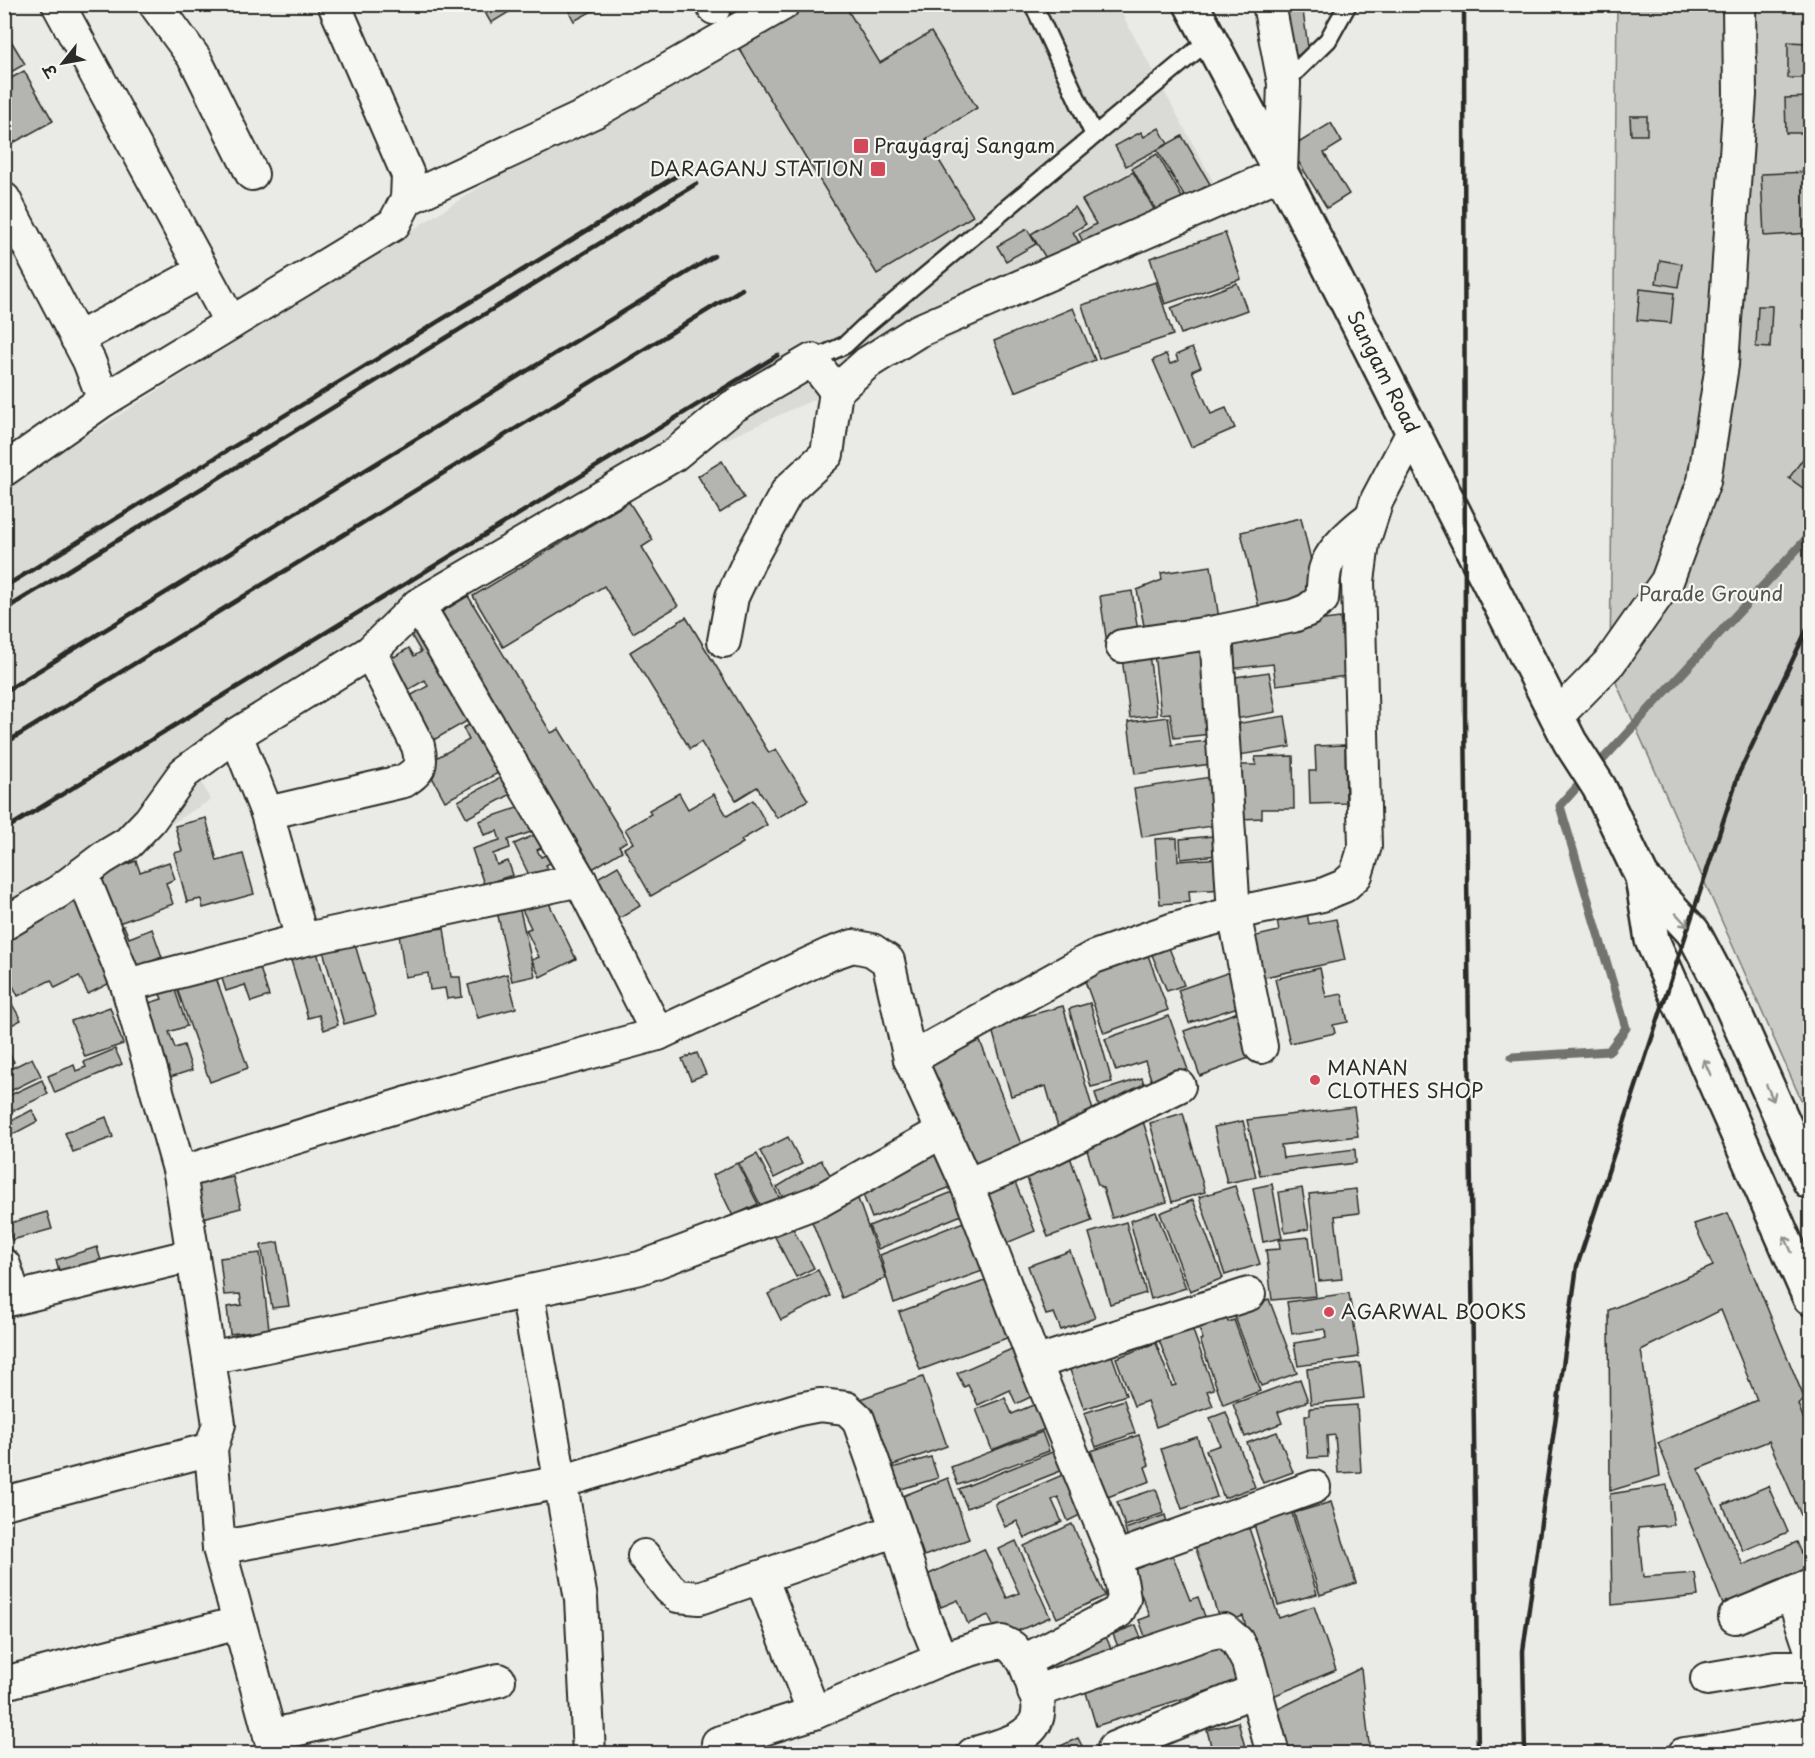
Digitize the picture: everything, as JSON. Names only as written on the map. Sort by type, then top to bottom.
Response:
[{"type":"main road","name":"Sangam Road","points":[[1191,4],[1281,173],[1563,729],[1599,788],[1642,877]]},
{"type":"main road","points":[[1642,877],[1693,932],[1727,996],[1810,1182]]},
{"type":"main road","points":[[1642,877],[1652,940],[1810,1298]]},
{"type":"street","points":[[58,4],[231,323]]},
{"type":"street","points":[[155,4],[195,59],[252,174]]},
{"type":"street","points":[[4,470],[104,400],[394,224],[407,200],[408,175],[334,4]]},
{"type":"street","points":[[407,200],[596,111],[783,4]]},
{"type":"street","points":[[724,641],[732,597],[782,500],[788,490],[827,454],[836,391],[867,363],[918,331],[1281,173],[1284,83],[1269,4]]},
{"type":"street","points":[[1563,729],[1667,581],[1704,481],[1722,365],[1740,95],[1739,4]]},
{"type":"street","points":[[4,199],[89,361],[104,400]]},
{"type":"street","points":[[77,339],[203,271]]},
{"type":"street","points":[[4,924],[58,892],[103,858],[128,843],[150,820],[184,773],[236,735],[370,652],[418,605],[674,455],[732,407],[812,360],[836,391]]},
{"type":"street","points":[[910,1059],[1094,957],[1171,930],[1234,913],[1322,895],[1344,886],[1356,875],[1365,846],[1358,581],[1363,543],[1371,516],[1413,432]]},
{"type":"street","points":[[1122,646],[1216,632],[1293,616],[1308,610],[1322,599],[1325,568],[1338,547],[1371,516]]},
{"type":"street","points":[[418,605],[580,880],[658,1034]]},
{"type":"street","points":[[1216,632],[1234,913],[1261,1047]]},
{"type":"street","points":[[267,813],[404,781],[417,772],[422,760],[418,746],[370,652]]},
{"type":"street","points":[[236,735],[267,813],[302,940]]},
{"type":"street","points":[[82,874],[127,985],[180,1173],[219,1424],[211,1449],[219,1548],[272,1744],[499,1680]]},
{"type":"street","points":[[127,985],[302,940],[580,880]]},
{"type":"street","points":[[180,1173],[444,1092],[658,1034],[830,954],[853,946],[872,950],[888,961],[910,1059],[967,1185],[1035,1363],[1115,1558],[1122,1585],[1124,1599],[1118,1612],[1024,1661]]},
{"type":"street","points":[[967,1185],[1047,1151],[1179,1086]]},
{"type":"street","points":[[209,1358],[640,1268],[819,1201],[943,1131]]},
{"type":"street","points":[[4,1265],[10,1300],[193,1255]]},
{"type":"street","points":[[526,1292],[581,1599],[589,1754]]},
{"type":"street","points":[[1035,1363],[1249,1294]]},
{"type":"street","points":[[219,1548],[561,1482],[800,1409],[820,1405],[846,1408],[858,1419],[897,1530],[925,1620],[941,1659]]},
{"type":"street","points":[[4,1503],[211,1449]]},
{"type":"street","points":[[1115,1558],[1314,1487]]},
{"type":"street","points":[[644,1556],[678,1596],[699,1598],[897,1530]]},
{"type":"street","points":[[761,1577],[814,1713]]},
{"type":"street","points":[[1735,1617],[1801,1590],[1810,1647]]},
{"type":"street","points":[[4,1683],[239,1623]]},
{"type":"street","points":[[1034,1692],[1205,1634],[1224,1630],[1237,1641],[1248,1662],[1273,1754]]},
{"type":"street","points":[[718,1743],[814,1713],[941,1659],[1002,1642],[1012,1647],[1024,1661],[1038,1704],[1036,1719],[1031,1730],[1020,1738],[973,1754]]},
{"type":"street","points":[[1707,1679],[1776,1667],[1810,1666]]},
{"type":"street","points":[[1114,1748],[1256,1690]]},
{"type":"street","points":[[1684,1754],[1810,1733]]},
{"type":"lane","points":[[1033,4],[1095,135]]},
{"type":"lane","points":[[1284,83],[1328,40],[1348,4]]},
{"type":"lane","points":[[812,360],[845,345],[1210,39]]},
{"type":"shaded area","points":[[776,5],[1117,5],[1230,212],[702,450],[192,760],[210,800],[5,927],[5,487],[691,54]]},
{"type":"green space","name":"Parade Ground","points":[[1617,5],[1810,5],[1810,1120],[1610,669]]},
{"type":"building","points":[[480,4],[522,4],[491,23]]},
{"type":"building","points":[[565,4],[585,4],[586,7],[594,4],[596,9],[574,21]]},
{"type":"building","points":[[780,4],[844,4],[880,63],[931,32],[977,108],[926,139],[973,216],[877,274],[731,35]]},
{"type":"building","points":[[1278,4],[1302,4],[1309,54],[1285,57]]},
{"type":"building","points":[[4,29],[25,64],[4,76]]},
{"type":"building","points":[[1788,42],[1808,43],[1807,78],[1788,78]]},
{"type":"building","points":[[24,71],[53,121],[4,148],[4,107],[12,103],[9,97],[4,100],[4,82]]},
{"type":"building","points":[[1810,97],[1810,133],[1786,133],[1785,98]]},
{"type":"building","points":[[1630,116],[1647,116],[1647,135],[1631,135]]},
{"type":"building","points":[[1331,123],[1342,142],[1324,153],[1349,194],[1327,208],[1290,148]]},
{"type":"building","points":[[1159,128],[1168,144],[1126,166],[1115,146],[1141,132],[1144,137]]},
{"type":"building","points":[[1182,136],[1210,184],[1186,199],[1157,150]]},
{"type":"building","points":[[1157,154],[1184,201],[1159,215],[1132,168]]},
{"type":"building","points":[[1133,172],[1156,213],[1088,251],[1079,234],[1096,224],[1082,200]]},
{"type":"building","points":[[1810,172],[1810,233],[1764,236],[1761,174]]},
{"type":"building","points":[[1075,207],[1086,224],[1073,232],[1080,244],[1049,263],[1031,234]]},
{"type":"building","points":[[1027,229],[1036,244],[1006,261],[997,246]]},
{"type":"building","points":[[1225,233],[1241,279],[1165,304],[1150,258]]},
{"type":"building","points":[[1660,260],[1682,264],[1678,287],[1656,283]]},
{"type":"building","points":[[1156,282],[1173,335],[1099,359],[1082,305]]},
{"type":"building","points":[[1237,283],[1247,310],[1181,334],[1171,308]]},
{"type":"building","points":[[1640,289],[1674,293],[1671,323],[1637,320]]},
{"type":"building","points":[[1758,306],[1772,306],[1770,348],[1756,347]]},
{"type":"building","points":[[1073,308],[1095,360],[1015,392],[994,341]]},
{"type":"building","points":[[1192,348],[1201,367],[1192,371],[1211,414],[1226,408],[1235,428],[1191,447],[1153,360],[1166,354],[1170,364],[1178,361],[1176,355]]},
{"type":"building","points":[[1810,449],[1810,478],[1803,488],[1789,478]]},
{"type":"building","points":[[722,461],[744,498],[720,513],[698,476]]},
{"type":"building","points":[[629,502],[653,540],[642,547],[678,606],[633,633],[604,586],[503,647],[473,596]]},
{"type":"building","points":[[1301,518],[1320,598],[1260,612],[1241,532]]},
{"type":"building","points":[[1211,566],[1219,619],[1146,636],[1137,590],[1162,580],[1161,573]]},
{"type":"building","points":[[1132,591],[1139,639],[1107,644],[1100,596]]},
{"type":"building","points":[[468,596],[551,733],[559,729],[627,841],[619,846],[622,851],[589,871],[435,616]]},
{"type":"building","points":[[686,617],[769,753],[776,749],[808,800],[777,818],[757,787],[736,800],[701,742],[690,749],[630,652]]},
{"type":"building","points":[[1340,618],[1347,676],[1276,685],[1273,664],[1230,669],[1225,632]]},
{"type":"building","points":[[425,627],[476,716],[423,746],[399,702],[428,686],[425,680],[406,691],[374,656],[389,648],[394,657],[409,648],[414,656],[421,652],[411,635]]},
{"type":"building","points":[[1209,638],[1221,733],[1174,738],[1170,713],[1161,714],[1153,645]]},
{"type":"building","points":[[1149,654],[1157,715],[1130,718],[1122,658]]},
{"type":"building","points":[[1269,672],[1276,712],[1235,719],[1229,678]]},
{"type":"building","points":[[1285,716],[1290,747],[1239,755],[1234,724]]},
{"type":"building","points":[[1168,717],[1172,745],[1216,740],[1219,763],[1135,774],[1128,722]]},
{"type":"building","points":[[477,721],[504,770],[445,801],[425,764],[469,740],[463,728]]},
{"type":"building","points":[[1345,745],[1346,803],[1310,804],[1309,771],[1316,771],[1315,746]]},
{"type":"building","points":[[1293,756],[1294,809],[1262,809],[1262,818],[1242,819],[1241,765],[1256,765],[1255,757]]},
{"type":"building","points":[[505,775],[515,792],[467,818],[458,801]]},
{"type":"building","points":[[1217,776],[1225,824],[1142,837],[1134,789]]},
{"type":"building","points":[[679,793],[688,809],[714,794],[727,816],[753,800],[767,825],[741,840],[743,843],[651,896],[624,848],[633,843],[625,829],[651,814],[649,810]]},
{"type":"building","points":[[523,806],[531,832],[508,840],[510,848],[493,854],[497,865],[508,861],[513,875],[494,881],[496,887],[486,890],[472,849],[500,840],[497,831],[484,835],[479,821]]},
{"type":"building","points":[[206,818],[217,861],[243,854],[254,894],[203,908],[201,899],[187,902],[174,853],[182,851],[175,826]]},
{"type":"building","points":[[537,834],[543,847],[537,850],[541,857],[548,854],[552,862],[546,865],[550,873],[532,881],[514,844]]},
{"type":"building","points":[[1224,835],[1226,854],[1181,859],[1180,839]]},
{"type":"building","points":[[1177,838],[1178,861],[1223,858],[1226,889],[1189,891],[1190,902],[1160,904],[1155,839]]},
{"type":"building","points":[[136,861],[140,872],[169,862],[175,879],[166,883],[173,904],[110,926],[92,877]]},
{"type":"building","points":[[618,866],[640,906],[617,920],[594,880]]},
{"type":"building","points":[[543,891],[576,959],[540,977],[532,960],[539,957],[526,930],[531,928],[519,903]]},
{"type":"building","points":[[74,897],[114,981],[88,994],[79,976],[55,988],[51,980],[18,996],[4,967],[4,930]]},
{"type":"building","points":[[517,897],[535,976],[512,981],[495,902]]},
{"type":"building","points":[[1305,903],[1309,924],[1336,919],[1345,960],[1260,978],[1252,937],[1279,931],[1275,909]]},
{"type":"building","points":[[124,926],[129,938],[152,929],[162,957],[126,972],[110,932]]},
{"type":"building","points":[[444,928],[451,977],[460,977],[462,997],[447,999],[445,988],[430,990],[428,973],[405,977],[399,934]]},
{"type":"building","points":[[353,938],[376,1015],[344,1024],[322,947]]},
{"type":"building","points":[[1167,943],[1184,985],[1167,991],[1150,950]]},
{"type":"building","points":[[1146,950],[1168,1010],[1104,1033],[1082,973]]},
{"type":"building","points":[[317,952],[338,1025],[324,1030],[319,1015],[308,1018],[291,960]]},
{"type":"building","points":[[257,959],[269,996],[251,1002],[245,985],[226,991],[220,972]]},
{"type":"building","points":[[1320,968],[1326,997],[1342,994],[1348,1022],[1333,1025],[1335,1033],[1290,1043],[1275,979]]},
{"type":"building","points":[[1230,972],[1241,1006],[1189,1023],[1178,990]]},
{"type":"building","points":[[507,974],[516,1008],[478,1018],[468,985]]},
{"type":"building","points":[[200,975],[203,983],[216,978],[248,1068],[210,1082],[175,983]]},
{"type":"building","points":[[174,987],[187,1026],[169,1032],[175,1048],[184,1045],[192,1070],[164,1079],[139,1006],[162,999],[159,992]]},
{"type":"building","points":[[7,995],[21,1020],[4,1029],[4,996]]},
{"type":"building","points":[[1090,1003],[1112,1082],[1091,1087],[1069,1009]]},
{"type":"building","points":[[1063,1006],[1098,1128],[1061,1138],[1046,1086],[1011,1096],[991,1026]]},
{"type":"building","points":[[110,1007],[123,1044],[85,1057],[71,1021]]},
{"type":"building","points":[[1241,1011],[1257,1055],[1200,1076],[1184,1031]]},
{"type":"building","points":[[1169,1016],[1188,1070],[1152,1082],[1145,1061],[1116,1071],[1105,1039]]},
{"type":"building","points":[[980,1041],[1025,1154],[966,1178],[920,1065]]},
{"type":"building","points":[[4,1044],[14,1062],[4,1067]]},
{"type":"building","points":[[115,1049],[122,1064],[55,1093],[48,1076],[74,1065],[76,1071],[86,1067],[84,1062]]},
{"type":"building","points":[[697,1053],[706,1074],[691,1080],[682,1059]]},
{"type":"building","points":[[32,1058],[41,1076],[4,1094],[4,1072]]},
{"type":"building","points":[[1142,1078],[1152,1108],[1104,1124],[1095,1093]]},
{"type":"building","points":[[42,1080],[48,1094],[4,1115],[4,1098]]},
{"type":"building","points":[[1354,1107],[1358,1136],[1281,1145],[1283,1158],[1355,1149],[1356,1163],[1260,1175],[1247,1120]]},
{"type":"building","points":[[32,1110],[38,1121],[4,1139],[4,1125]]},
{"type":"building","points":[[1183,1113],[1205,1192],[1172,1202],[1150,1123]]},
{"type":"building","points":[[106,1117],[113,1137],[73,1152],[65,1133]]},
{"type":"building","points":[[1143,1121],[1167,1202],[1112,1218],[1103,1188],[1098,1185],[1084,1141]]},
{"type":"building","points":[[1243,1121],[1256,1177],[1227,1183],[1214,1127]]},
{"type":"building","points":[[788,1137],[802,1164],[774,1178],[760,1151]]},
{"type":"building","points":[[946,1147],[961,1183],[872,1218],[858,1182]]},
{"type":"building","points":[[1067,1148],[1092,1221],[1048,1237],[1022,1164]]},
{"type":"building","points":[[757,1154],[782,1203],[764,1212],[739,1163]]},
{"type":"building","points":[[821,1160],[836,1184],[787,1205],[777,1187]]},
{"type":"building","points":[[737,1163],[758,1204],[733,1216],[713,1175]]},
{"type":"building","points":[[1010,1170],[1035,1231],[1002,1245],[976,1184]]},
{"type":"building","points":[[218,1176],[219,1180],[233,1177],[241,1208],[199,1219],[190,1183]]},
{"type":"building","points":[[1272,1184],[1282,1238],[1263,1242],[1253,1188]]},
{"type":"building","points":[[1235,1186],[1260,1264],[1225,1275],[1199,1197]]},
{"type":"building","points":[[1302,1188],[1309,1229],[1285,1233],[1279,1192]]},
{"type":"building","points":[[1356,1189],[1359,1213],[1335,1216],[1342,1279],[1319,1281],[1309,1194]]},
{"type":"building","points":[[955,1191],[964,1214],[878,1249],[869,1226]]},
{"type":"building","points":[[857,1196],[886,1278],[842,1298],[809,1214]]},
{"type":"building","points":[[1193,1200],[1223,1278],[1190,1291],[1160,1213]]},
{"type":"building","points":[[47,1212],[52,1229],[12,1240],[7,1224]]},
{"type":"building","points":[[1156,1212],[1186,1288],[1151,1299],[1130,1221]]},
{"type":"building","points":[[1728,1213],[1805,1400],[1798,1404],[1810,1436],[1810,1536],[1769,1441],[1698,1469],[1743,1565],[1797,1542],[1810,1572],[1726,1612],[1658,1443],[1757,1400],[1721,1310],[1641,1350],[1660,1476],[1610,1491],[1609,1310],[1713,1266],[1694,1224]]},
{"type":"building","points":[[966,1221],[985,1270],[894,1303],[880,1255]]},
{"type":"building","points":[[1126,1222],[1146,1293],[1110,1304],[1089,1233]]},
{"type":"building","points":[[791,1225],[814,1268],[796,1277],[774,1235]]},
{"type":"building","points":[[1309,1237],[1316,1296],[1272,1300],[1266,1250],[1280,1249],[1279,1240]]},
{"type":"building","points":[[278,1242],[289,1306],[272,1308],[261,1245]]},
{"type":"building","points":[[97,1247],[102,1264],[61,1277],[56,1260]]},
{"type":"building","points":[[1070,1251],[1095,1318],[1061,1330],[1054,1313],[1046,1315],[1028,1266]]},
{"type":"building","points":[[260,1253],[269,1329],[230,1334],[227,1307],[242,1305],[240,1294],[224,1295],[220,1258]]},
{"type":"building","points":[[818,1270],[830,1296],[781,1320],[768,1294]]},
{"type":"building","points":[[990,1279],[1012,1336],[920,1370],[899,1312]]},
{"type":"building","points":[[1349,1293],[1359,1357],[1298,1366],[1294,1343],[1326,1338],[1325,1329],[1292,1334],[1287,1302]]},
{"type":"building","points":[[1269,1299],[1297,1373],[1261,1386],[1233,1312]]},
{"type":"building","points":[[1225,1313],[1228,1322],[1234,1320],[1260,1391],[1223,1405],[1200,1340],[1203,1339],[1197,1323]]},
{"type":"building","points":[[1192,1328],[1214,1389],[1207,1391],[1213,1406],[1156,1427],[1147,1401],[1134,1406],[1116,1358],[1156,1343],[1172,1386],[1176,1385],[1159,1340]]},
{"type":"building","points":[[1014,1348],[1041,1392],[1016,1404],[1010,1390],[978,1405],[968,1385],[964,1387],[957,1373]]},
{"type":"building","points":[[1111,1353],[1126,1395],[1084,1409],[1069,1367]]},
{"type":"building","points":[[1360,1363],[1364,1398],[1311,1404],[1307,1369]]},
{"type":"building","points":[[923,1377],[947,1446],[882,1469],[857,1400]]},
{"type":"building","points":[[1300,1379],[1308,1401],[1278,1412],[1282,1423],[1245,1437],[1233,1404]]},
{"type":"building","points":[[1005,1398],[1012,1414],[1045,1400],[1055,1425],[992,1450],[976,1409]]},
{"type":"building","points":[[1124,1400],[1135,1433],[1096,1447],[1084,1413]]},
{"type":"building","points":[[1357,1405],[1361,1472],[1338,1473],[1335,1435],[1327,1436],[1328,1457],[1308,1458],[1305,1415],[1310,1415],[1310,1408]]},
{"type":"building","points":[[1226,1412],[1255,1487],[1224,1498],[1206,1450],[1220,1445],[1210,1418]]},
{"type":"building","points":[[1042,1432],[1049,1451],[958,1485],[951,1467]]},
{"type":"building","points":[[1277,1432],[1293,1472],[1263,1483],[1247,1443]]},
{"type":"building","points":[[1139,1435],[1149,1465],[1145,1467],[1150,1481],[1105,1498],[1097,1479],[1100,1478],[1091,1451]]},
{"type":"building","points":[[1197,1437],[1217,1497],[1182,1509],[1161,1449]]},
{"type":"building","points":[[1055,1451],[1063,1470],[967,1508],[959,1489]]},
{"type":"building","points":[[931,1457],[938,1478],[891,1492],[885,1470]]},
{"type":"building","points":[[1067,1473],[1084,1513],[1068,1521],[1058,1497],[1052,1500],[1062,1522],[1025,1538],[1017,1521],[1005,1527],[995,1504]]},
{"type":"building","points":[[948,1478],[969,1539],[924,1556],[903,1496]]},
{"type":"building","points":[[1667,1485],[1674,1525],[1638,1528],[1643,1577],[1695,1573],[1698,1596],[1612,1605],[1610,1494]]},
{"type":"building","points":[[1768,1486],[1788,1532],[1743,1551],[1723,1505]]},
{"type":"building","points":[[1156,1489],[1164,1513],[1125,1526],[1117,1502]]},
{"type":"building","points":[[1331,1502],[1356,1583],[1320,1595],[1294,1513]]},
{"type":"building","points":[[1291,1510],[1317,1594],[1278,1605],[1253,1521]]},
{"type":"building","points":[[1165,1515],[1170,1533],[1130,1546],[1125,1529]]},
{"type":"building","points":[[1247,1522],[1279,1618],[1314,1606],[1336,1670],[1266,1699],[1243,1616],[1221,1624],[1193,1540]]},
{"type":"building","points":[[1072,1524],[1105,1596],[1057,1618],[1024,1546]]},
{"type":"building","points":[[1016,1541],[1050,1617],[999,1639],[988,1615],[968,1624],[958,1600],[941,1607],[927,1575],[984,1549],[1007,1598],[1019,1593],[999,1549]]},
{"type":"building","points":[[1169,1546],[1190,1600],[1198,1597],[1208,1625],[1149,1647],[1139,1620],[1150,1616],[1128,1562]]},
{"type":"building","points":[[1136,1625],[1145,1648],[1122,1657],[1113,1634]]},
{"type":"building","points":[[1227,1634],[1242,1680],[1096,1726],[1082,1679]]},
{"type":"building","points":[[1106,1637],[1115,1657],[1043,1686],[1036,1659],[1074,1649]]},
{"type":"building","points":[[1361,1668],[1370,1754],[1278,1754],[1268,1714]]},
{"type":"building","points":[[1238,1722],[1247,1754],[1213,1754],[1207,1730]]},
{"type":"building","points":[[1078,1738],[1086,1754],[1048,1754],[1047,1752]]},
{"type":"waterway","points":[[1595,768],[1810,535]]},
{"type":"waterway","points":[[1512,1057],[1609,1051],[1626,1028],[1560,806],[1585,778]]},
{"type":"railway","points":[[1464,4],[1465,713],[1478,1754]]},
{"type":"railway","points":[[4,587],[691,167]]},
{"type":"railway","points":[[4,610],[696,184]]},
{"type":"railway","points":[[4,692],[714,256]]},
{"type":"railway","points":[[4,744],[742,289]]},
{"type":"railway","points":[[4,830],[778,355]]},
{"type":"railway","points":[[1525,1754],[1523,1651],[1577,1266],[1739,773],[1810,623]]},
{"type":"place","name":"Prayagraj Sangam","points":[[861,146]]},
{"type":"place","name":"DARAGANJ STATION","points":[[878,169]]},
{"type":"place","name":"MANAN CLOTHES SHOP","points":[[1315,1080]]},
{"type":"place","name":"AGARWAL BOOKS","points":[[1329,1312]]}]
